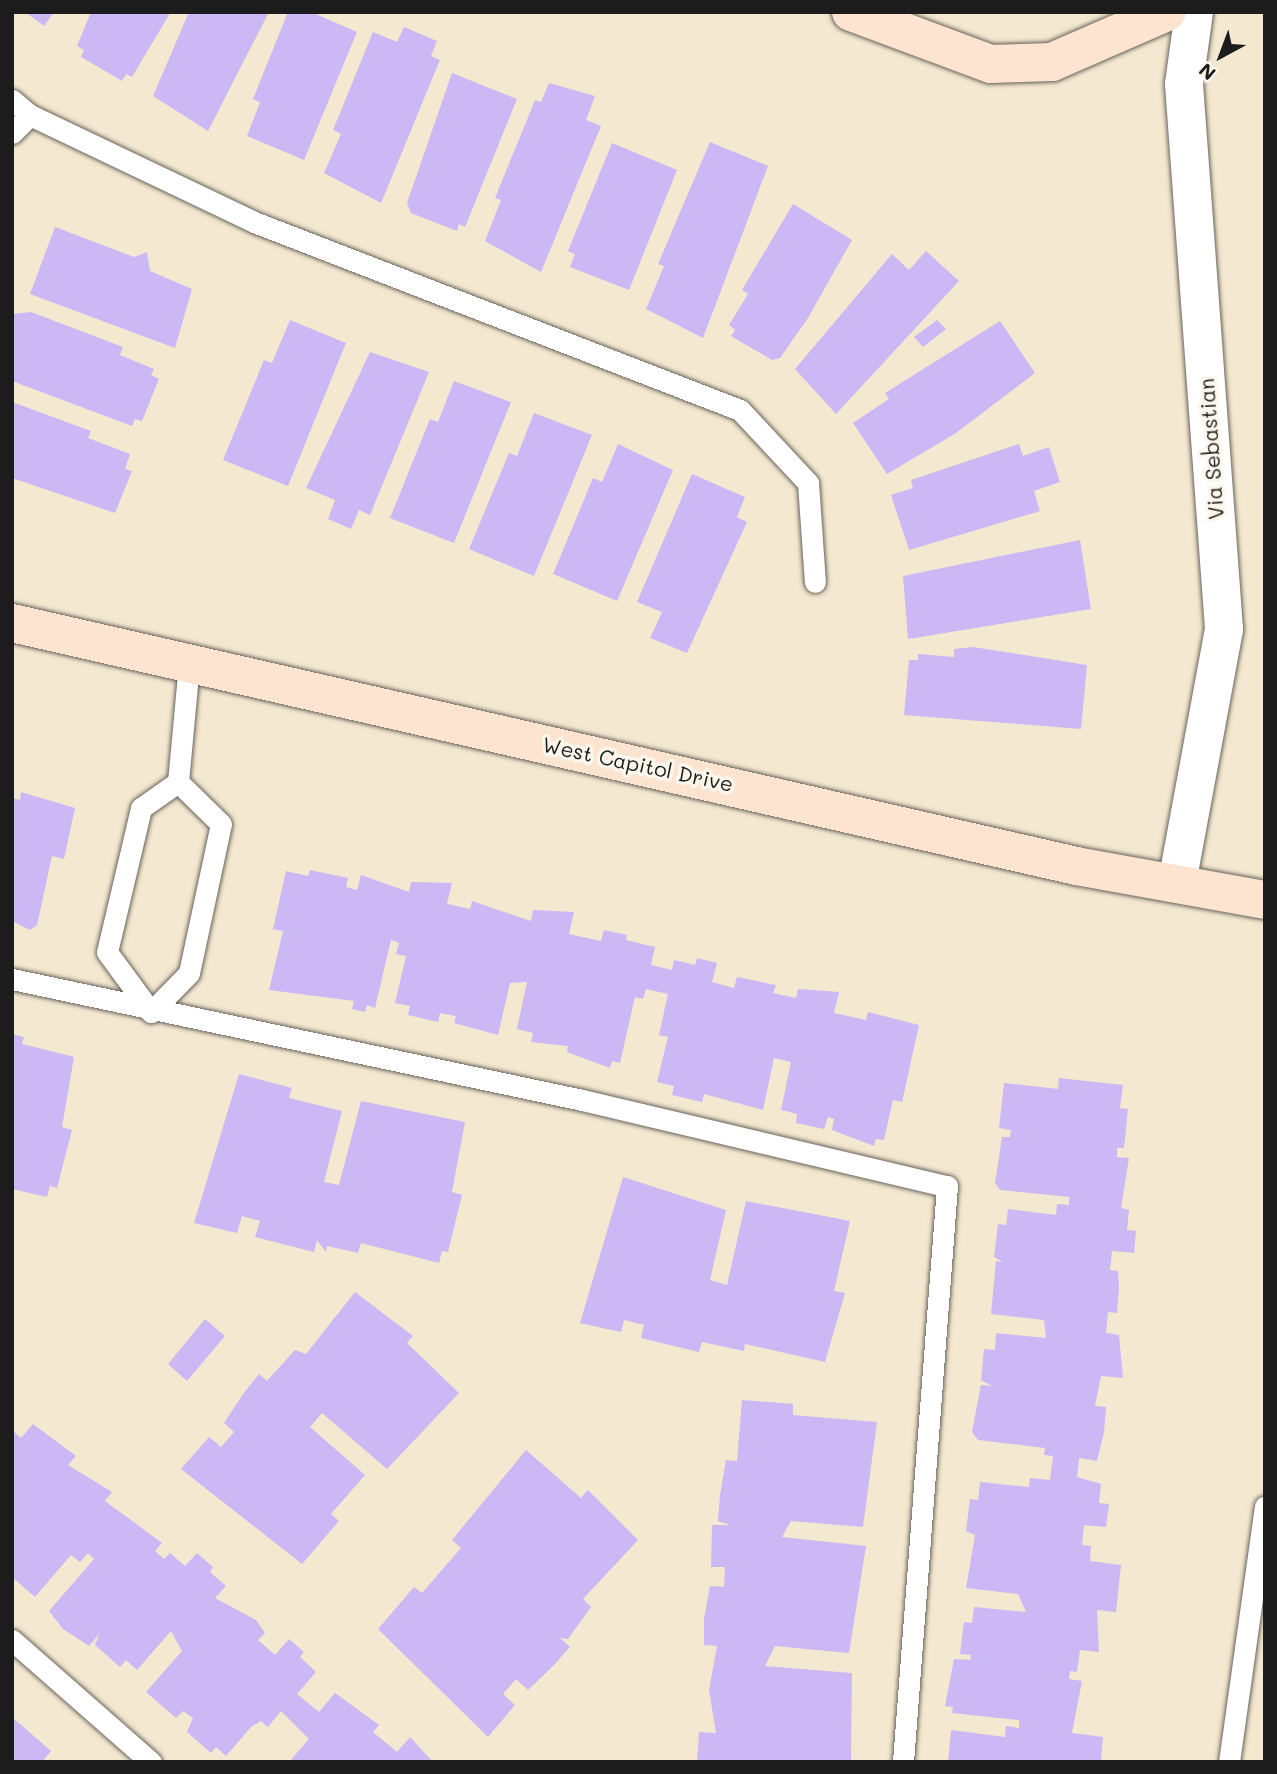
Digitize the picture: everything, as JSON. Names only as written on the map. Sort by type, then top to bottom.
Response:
[{"type":"street","points":[[850,12],[991,64],[1052,62],[1167,12]]},
{"type":"street","name":"Via Sebastian","points":[[1177,883],[1224,629],[1184,84],[1194,12]]},
{"type":"street","name":"West Capitol Drive","points":[[12,623],[1076,866],[1265,900]]},
{"type":"lane","points":[[12,100],[30,115],[254,222],[740,410],[808,483],[816,582]]},
{"type":"lane","points":[[12,133],[30,115]]},
{"type":"lane","points":[[151,1013],[107,952],[141,808],[178,782],[189,664]]},
{"type":"lane","points":[[151,1013],[189,973],[221,824],[178,782]]},
{"type":"lane","points":[[12,979],[151,1013],[583,1100],[947,1186],[903,1762]]},
{"type":"lane","points":[[1229,1762],[1265,1507]]},
{"type":"lane","points":[[12,1640],[152,1762]]},
{"type":"building","points":[[25,12],[54,12],[44,26]]},
{"type":"building","points":[[91,12],[169,12],[169,15],[132,77],[126,74],[122,81],[81,57],[84,50],[77,46]]},
{"type":"building","points":[[189,12],[269,12],[208,131],[153,96]]},
{"type":"building","points":[[288,12],[311,12],[357,32],[304,160],[247,136],[260,102],[253,99]]},
{"type":"building","points":[[404,27],[437,41],[431,56],[440,60],[381,203],[324,173],[341,134],[333,130],[373,32],[397,42]]},
{"type":"building","points":[[452,73],[517,99],[465,227],[459,224],[457,231],[411,213],[407,203]]},
{"type":"building","points":[[549,83],[595,96],[586,120],[601,126],[541,272],[485,241],[501,200],[495,198],[535,100],[541,102]]},
{"type":"building","points":[[710,142],[768,166],[703,338],[646,309],[664,266],[658,264]]},
{"type":"building","points":[[612,143],[677,170],[629,290],[570,267],[575,254],[568,251]]},
{"type":"building","points":[[793,204],[852,240],[808,318],[780,358],[772,360],[731,336],[735,330],[729,325],[748,294],[742,290]]},
{"type":"building","points":[[55,227],[134,257],[147,252],[150,271],[192,289],[175,348],[30,294]]},
{"type":"building","points":[[926,251],[959,281],[836,414],[795,369],[892,254],[909,270]]},
{"type":"building","points":[[31,312],[123,347],[120,355],[154,369],[151,375],[159,379],[142,421],[135,419],[132,426],[12,381],[12,314]]},
{"type":"building","points":[[290,320],[346,343],[288,486],[223,460],[264,360],[272,363]]},
{"type":"building","points":[[937,320],[946,329],[923,347],[914,337]]},
{"type":"building","points":[[1000,321],[1035,373],[956,433],[887,474],[853,423],[889,399],[885,393]]},
{"type":"building","points":[[370,352],[429,372],[370,515],[359,510],[351,529],[328,519],[335,500],[306,488]]},
{"type":"building","points":[[454,381],[511,402],[454,543],[390,518],[430,419],[438,422]]},
{"type":"building","points":[[12,402],[91,431],[88,438],[130,454],[125,469],[132,471],[115,513],[12,478]]},
{"type":"building","points":[[534,413],[592,435],[534,576],[469,549],[509,453],[517,456]]},
{"type":"building","points":[[618,444],[673,470],[617,601],[553,574],[593,478],[602,482]]},
{"type":"building","points":[[1019,444],[1023,456],[1049,447],[1060,482],[1034,491],[1040,511],[909,550],[891,495],[913,488],[911,480]]},
{"type":"building","points":[[692,474],[745,497],[737,517],[747,522],[687,653],[650,638],[662,612],[637,602]]},
{"type":"building","points":[[1080,540],[1091,609],[908,639],[903,576]]},
{"type":"building","points":[[973,647],[1087,665],[1081,729],[904,715],[909,660],[918,660],[918,654],[954,657],[954,649]]},
{"type":"building","points":[[21,792],[75,808],[64,859],[52,856],[37,925],[30,930],[12,921],[12,798],[20,800]]},
{"type":"building","points":[[310,870],[348,878],[346,887],[357,890],[361,875],[409,892],[411,882],[452,883],[447,904],[470,909],[472,901],[531,921],[533,910],[574,912],[569,934],[601,941],[604,930],[627,935],[626,940],[655,947],[651,965],[672,970],[674,960],[695,965],[697,958],[717,963],[712,982],[734,988],[737,977],[776,985],[773,993],[796,998],[798,989],[839,992],[834,1013],[866,1020],[868,1012],[919,1025],[902,1102],[893,1100],[884,1140],[876,1139],[874,1146],[832,1130],[834,1119],[828,1117],[824,1129],[796,1123],[797,1114],[781,1110],[791,1062],[774,1058],[763,1110],[704,1094],[702,1102],[672,1095],[674,1086],[657,1082],[668,1037],[659,1035],[668,994],[646,989],[643,999],[635,997],[620,1063],[612,1061],[610,1068],[567,1052],[568,1046],[531,1042],[533,1033],[517,1029],[527,982],[510,983],[498,1035],[454,1023],[456,1016],[440,1013],[438,1022],[408,1015],[410,1006],[395,1003],[406,956],[396,954],[399,943],[391,940],[375,1008],[367,1005],[365,1012],[352,1009],[354,1001],[269,990],[283,931],[273,929],[286,871],[308,876]]},
{"type":"building","points":[[12,1034],[24,1037],[22,1044],[74,1057],[62,1127],[72,1130],[57,1188],[50,1186],[47,1197],[12,1189]]},
{"type":"building","points":[[239,1074],[292,1088],[289,1098],[342,1111],[324,1182],[339,1185],[361,1101],[465,1122],[452,1192],[462,1195],[448,1252],[442,1251],[439,1263],[361,1243],[358,1253],[327,1246],[326,1252],[317,1240],[314,1252],[255,1237],[260,1221],[242,1216],[237,1233],[194,1223]]},
{"type":"building","points":[[1059,1078],[1123,1085],[1120,1108],[1128,1109],[1124,1148],[1117,1148],[1117,1157],[1129,1158],[1121,1208],[1129,1210],[1127,1230],[1136,1231],[1134,1253],[1112,1251],[1110,1270],[1118,1271],[1119,1288],[1117,1313],[1108,1312],[1106,1333],[1119,1335],[1123,1378],[1101,1376],[1095,1406],[1106,1407],[1104,1432],[1097,1461],[1079,1458],[1077,1477],[1101,1484],[1099,1503],[1109,1504],[1106,1527],[1084,1525],[1082,1545],[1091,1546],[1090,1561],[1121,1565],[1116,1612],[1097,1610],[1099,1652],[1080,1650],[1077,1672],[1070,1671],[1069,1679],[1082,1681],[1072,1733],[1103,1737],[1101,1761],[948,1762],[951,1730],[1005,1737],[1006,1726],[1019,1728],[1019,1720],[952,1713],[953,1707],[945,1706],[954,1659],[970,1660],[971,1655],[960,1654],[964,1622],[972,1623],[974,1607],[1026,1612],[1018,1594],[966,1588],[975,1535],[966,1531],[970,1499],[978,1500],[980,1482],[1029,1487],[1030,1478],[1050,1480],[1053,1456],[1044,1455],[1045,1448],[978,1440],[972,1432],[981,1385],[992,1386],[981,1380],[984,1349],[995,1350],[996,1333],[1046,1338],[1044,1320],[991,1314],[996,1261],[1003,1262],[994,1257],[998,1224],[1006,1225],[1008,1209],[1056,1215],[1057,1204],[1069,1205],[1069,1197],[1000,1190],[995,1183],[1002,1137],[1010,1137],[1011,1130],[999,1128],[1004,1083],[1058,1089]]},
{"type":"building","points":[[623,1177],[726,1210],[710,1280],[727,1285],[746,1201],[850,1221],[834,1291],[845,1293],[825,1362],[745,1344],[744,1351],[702,1342],[699,1352],[641,1338],[644,1325],[624,1320],[621,1332],[580,1323]]},
{"type":"building","points":[[355,1292],[413,1336],[407,1343],[459,1393],[387,1469],[322,1413],[310,1427],[365,1475],[331,1514],[339,1521],[302,1564],[181,1469],[209,1437],[221,1447],[234,1432],[224,1423],[259,1374],[267,1381],[295,1350],[306,1354]]},
{"type":"building","points":[[205,1319],[225,1336],[187,1381],[168,1364]]},
{"type":"building","points":[[742,1400],[793,1404],[793,1415],[877,1422],[863,1527],[791,1521],[782,1537],[866,1546],[849,1653],[775,1646],[765,1666],[852,1673],[851,1762],[697,1762],[699,1732],[716,1733],[709,1690],[717,1646],[704,1645],[704,1619],[710,1586],[724,1587],[725,1567],[711,1567],[712,1525],[730,1525],[718,1521],[720,1495],[726,1460],[737,1461]]},
{"type":"building","points":[[33,1424],[76,1456],[68,1465],[112,1492],[105,1501],[162,1543],[155,1551],[164,1559],[170,1553],[185,1566],[197,1553],[213,1567],[210,1572],[226,1586],[215,1598],[256,1620],[265,1633],[258,1640],[275,1655],[289,1639],[304,1652],[300,1657],[316,1672],[297,1694],[319,1712],[335,1693],[379,1725],[373,1732],[397,1752],[410,1737],[433,1762],[289,1762],[309,1739],[281,1711],[268,1727],[261,1721],[251,1727],[226,1756],[216,1747],[211,1753],[187,1732],[193,1718],[183,1711],[176,1718],[146,1692],[182,1651],[171,1631],[137,1670],[126,1660],[120,1667],[95,1645],[99,1634],[89,1646],[63,1629],[49,1611],[94,1559],[88,1553],[80,1562],[71,1555],[35,1597],[12,1577],[12,1430],[21,1438]]},
{"type":"building","points":[[526,1450],[581,1498],[588,1490],[638,1540],[583,1599],[591,1607],[568,1639],[560,1638],[570,1647],[528,1690],[516,1679],[503,1694],[515,1705],[488,1737],[378,1629],[414,1587],[422,1593],[461,1548],[452,1540]]},
{"type":"building","points":[[12,1717],[51,1751],[42,1762],[12,1762]]}]
